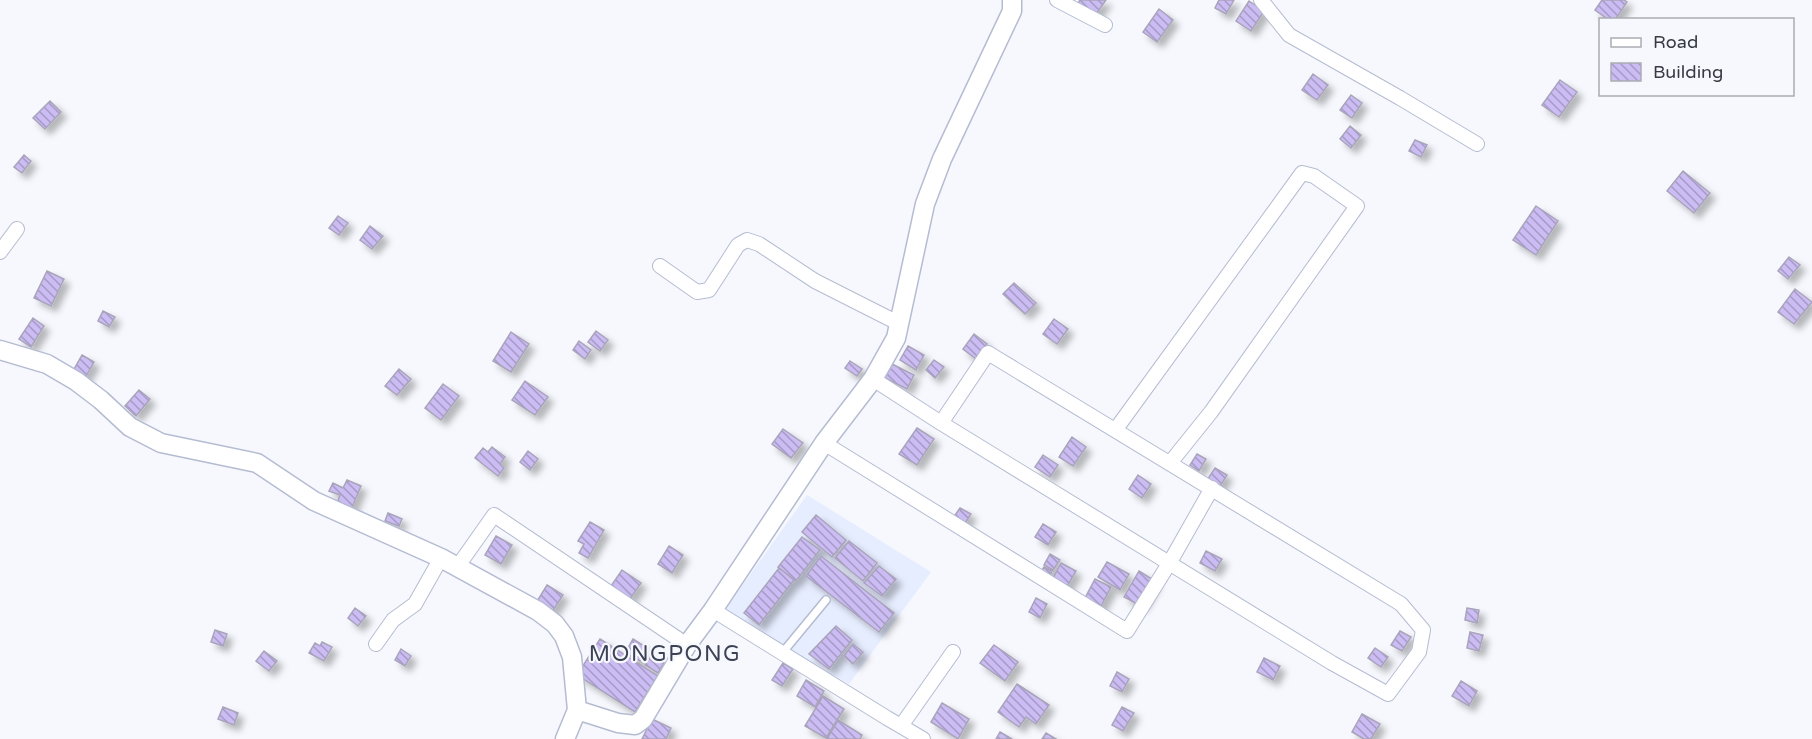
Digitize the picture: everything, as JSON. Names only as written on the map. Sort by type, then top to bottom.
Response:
[{"type":"street","points":[[577,710],[618,723],[635,725],[643,719],[687,645],[713,610],[824,443],[873,379],[896,338],[925,204],[942,159],[1012,11],[1012,0]]},
{"type":"street","points":[[1057,0],[1105,25]]},
{"type":"street","points":[[1261,0],[1289,35],[1477,144]]},
{"type":"street","points":[[1116,429],[1302,173],[1314,176],[1357,206],[1211,412],[1170,463]]},
{"type":"street","points":[[0,252],[17,229]]},
{"type":"street","points":[[660,266],[697,292],[709,290],[738,245],[747,240],[759,244],[815,281],[900,324]]},
{"type":"street","points":[[0,350],[47,364],[93,394],[130,427],[161,443],[257,463],[314,501],[450,562],[538,611],[555,624],[564,636],[572,657],[577,710],[565,739]]},
{"type":"street","points":[[873,379],[941,423],[1332,663],[1388,694],[1419,652],[1423,630],[1401,604],[988,353],[941,423]]},
{"type":"street","points":[[824,443],[1127,631],[1212,488]]},
{"type":"street","points":[[376,644],[393,620],[415,604],[494,515],[687,645]]},
{"type":"street","points":[[713,610],[923,739]]},
{"type":"street","points":[[901,726],[953,652]]},
{"type":"lane","points":[[783,652],[826,600]]},
{"type":"shaded area","points":[[807,495],[931,572],[849,684],[724,611]]},
{"type":"building","points":[[1080,0],[1106,0],[1094,17],[1077,5]]},
{"type":"building","points":[[1219,0],[1234,0],[1226,14],[1215,8]]},
{"type":"building","points":[[1602,0],[1627,2],[1616,18],[1606,18],[1595,10]]},
{"type":"building","points":[[1249,1],[1264,11],[1251,31],[1236,21]]},
{"type":"building","points":[[1159,9],[1173,20],[1157,42],[1143,32]]},
{"type":"building","points":[[1313,74],[1328,85],[1317,100],[1302,90]]},
{"type":"building","points":[[1560,80],[1577,92],[1559,117],[1542,105]]},
{"type":"building","points":[[1351,95],[1362,103],[1352,118],[1340,110]]},
{"type":"building","points":[[50,101],[61,112],[45,129],[33,118]]},
{"type":"building","points":[[1350,126],[1361,135],[1351,148],[1340,139]]},
{"type":"building","points":[[1415,140],[1427,145],[1421,157],[1409,151]]},
{"type":"building","points":[[24,155],[31,161],[22,173],[14,167]]},
{"type":"building","points":[[1683,171],[1710,193],[1694,213],[1667,191]]},
{"type":"building","points":[[1536,206],[1558,221],[1536,255],[1513,240]]},
{"type":"building","points":[[338,216],[348,223],[339,235],[329,228]]},
{"type":"building","points":[[370,226],[383,236],[372,249],[360,240]]},
{"type":"building","points":[[1789,257],[1800,265],[1788,279],[1778,271]]},
{"type":"building","points":[[47,271],[64,279],[51,306],[34,298]]},
{"type":"building","points":[[1014,283],[1036,303],[1025,314],[1003,294]]},
{"type":"building","points":[[1795,289],[1812,302],[1794,324],[1778,312]]},
{"type":"building","points":[[103,311],[115,317],[109,327],[98,321]]},
{"type":"building","points":[[33,318],[44,326],[31,347],[19,339]]},
{"type":"building","points":[[1054,319],[1068,329],[1057,344],[1043,334]]},
{"type":"building","points":[[596,331],[608,340],[600,351],[588,342]]},
{"type":"building","points":[[511,332],[529,344],[511,372],[493,361]]},
{"type":"building","points":[[974,334],[987,344],[976,359],[963,349]]},
{"type":"building","points":[[579,341],[591,350],[585,359],[573,350]]},
{"type":"building","points":[[908,346],[924,355],[916,370],[900,360]]},
{"type":"building","points":[[82,355],[94,362],[85,378],[73,371]]},
{"type":"building","points":[[934,360],[944,367],[935,378],[926,370]]},
{"type":"building","points":[[850,361],[862,369],[857,376],[845,368]]},
{"type":"building","points":[[892,364],[914,375],[907,389],[885,378]]},
{"type":"building","points":[[399,369],[411,379],[397,395],[385,386]]},
{"type":"building","points":[[525,381],[548,397],[535,415],[512,400]]},
{"type":"building","points":[[443,384],[459,396],[441,420],[425,408]]},
{"type":"building","points":[[139,390],[150,399],[136,416],[125,406]]},
{"type":"building","points":[[917,428],[934,439],[917,465],[899,454]]},
{"type":"building","points":[[783,429],[803,443],[791,458],[772,444]]},
{"type":"building","points":[[1072,437],[1086,447],[1073,466],[1059,457]]},
{"type":"building","points":[[492,447],[505,457],[500,464],[504,468],[498,476],[475,458],[483,448],[488,452]]},
{"type":"building","points":[[528,451],[538,459],[530,470],[520,462]]},
{"type":"building","points":[[1197,454],[1206,459],[1199,471],[1190,465]]},
{"type":"building","points":[[1043,455],[1058,465],[1050,477],[1035,467]]},
{"type":"building","points":[[1215,468],[1227,475],[1219,488],[1207,480]]},
{"type":"building","points":[[1138,475],[1151,484],[1142,498],[1129,489]]},
{"type":"building","points":[[347,480],[361,486],[351,510],[337,503],[340,495],[329,491],[333,483],[343,488]]},
{"type":"building","points":[[960,508],[971,514],[964,525],[953,518]]},
{"type":"building","points":[[388,513],[402,519],[399,526],[385,521]]},
{"type":"building","points":[[816,515],[846,540],[832,557],[802,532]]},
{"type":"building","points":[[590,522],[604,530],[588,558],[579,553],[584,544],[578,541]]},
{"type":"building","points":[[1043,524],[1056,532],[1048,545],[1035,537]]},
{"type":"building","points":[[496,536],[512,545],[501,564],[485,555]]},
{"type":"building","points":[[802,537],[820,550],[796,581],[778,567]]},
{"type":"building","points":[[849,541],[877,563],[863,581],[835,558]]},
{"type":"building","points":[[669,546],[683,555],[672,573],[658,564]]},
{"type":"building","points":[[1206,551],[1222,559],[1215,571],[1200,563]]},
{"type":"building","points":[[1050,554],[1060,560],[1053,570],[1044,565]]},
{"type":"building","points":[[821,556],[894,613],[879,632],[806,576]]},
{"type":"building","points":[[1107,562],[1129,574],[1120,590],[1098,577]]},
{"type":"building","points":[[1061,563],[1076,571],[1065,590],[1051,582]]},
{"type":"building","points":[[879,566],[896,579],[882,596],[864,583]]},
{"type":"building","points":[[1044,567],[1052,571],[1048,580],[1039,575]]},
{"type":"building","points":[[779,568],[794,580],[759,625],[744,613]]},
{"type":"building","points":[[622,570],[641,583],[630,599],[611,586]]},
{"type":"building","points":[[1139,571],[1155,581],[1141,606],[1124,597]]},
{"type":"building","points":[[1095,579],[1111,587],[1100,608],[1084,600]]},
{"type":"building","points":[[547,585],[563,595],[552,612],[536,603]]},
{"type":"building","points":[[1036,598],[1047,604],[1040,618],[1029,612]]},
{"type":"building","points":[[355,608],[366,616],[358,626],[348,618]]},
{"type":"building","points":[[1467,608],[1479,610],[1477,623],[1465,620]]},
{"type":"building","points":[[836,626],[852,640],[829,669],[809,654]]},
{"type":"building","points":[[215,630],[227,634],[223,646],[211,642]]},
{"type":"building","points":[[1400,631],[1411,637],[1402,651],[1391,645]]},
{"type":"building","points":[[1470,632],[1483,635],[1479,651],[1467,648]]},
{"type":"building","points":[[600,639],[658,676],[635,712],[577,675]]},
{"type":"building","points":[[633,639],[647,648],[640,661],[625,653]]},
{"type":"building","points":[[322,642],[332,647],[324,661],[309,653],[315,643],[320,646]]},
{"type":"building","points":[[853,644],[863,652],[853,664],[844,656]]},
{"type":"building","points":[[994,645],[1018,662],[1005,681],[980,663]]},
{"type":"building","points":[[1375,648],[1388,657],[1381,667],[1368,658]]},
{"type":"building","points":[[401,649],[411,656],[405,666],[395,660]]},
{"type":"building","points":[[264,651],[277,661],[269,671],[256,661]]},
{"type":"building","points":[[652,655],[664,663],[658,673],[645,665]]},
{"type":"building","points":[[1264,658],[1280,666],[1273,680],[1257,672]]},
{"type":"building","points":[[783,663],[793,669],[782,686],[772,680]]},
{"type":"building","points":[[1117,672],[1129,679],[1122,692],[1110,686]]},
{"type":"building","points":[[806,680],[824,691],[815,707],[797,696]]},
{"type":"building","points":[[1461,681],[1477,691],[1469,706],[1452,696]]},
{"type":"building","points":[[1017,684],[1049,705],[1036,724],[1026,717],[1019,727],[998,712]]},
{"type":"building","points":[[823,696],[844,709],[826,738],[805,726]]},
{"type":"building","points":[[942,703],[969,719],[958,739],[931,722]]},
{"type":"building","points":[[223,707],[238,713],[234,725],[218,719]]},
{"type":"building","points":[[1122,707],[1134,713],[1123,731],[1112,725]]},
{"type":"building","points":[[1362,714],[1380,724],[1371,739],[1364,739],[1352,732]]},
{"type":"building","points":[[652,719],[671,728],[666,739],[642,739]]},
{"type":"building","points":[[838,720],[862,735],[860,739],[827,739]]},
{"type":"building","points":[[1000,732],[1012,739],[996,739]]},
{"type":"building","points":[[1046,733],[1056,739],[1042,739]]},
{"type":"district","name":"MONGPONG","points":[[665,654]]}]
